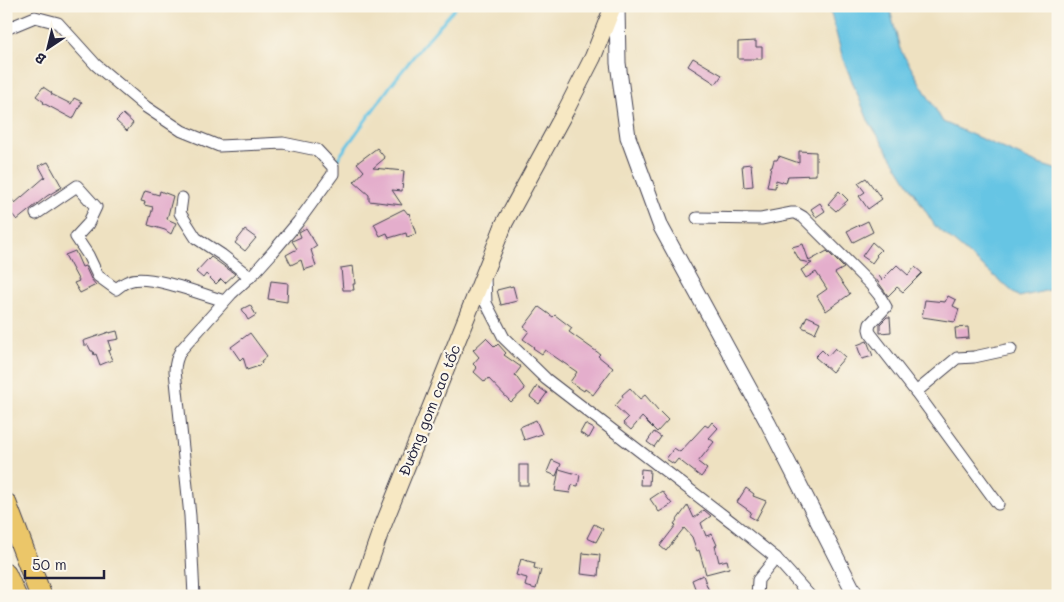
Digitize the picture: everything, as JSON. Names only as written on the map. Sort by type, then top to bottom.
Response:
[{"type":"highway","points":[[6,504],[41,596]]},
{"type":"highway","points":[[6,574],[16,596]]},
{"type":"main road","points":[[485,272],[504,224],[593,57],[613,6]]},
{"type":"main road","name":"Đường gom cao tốc","points":[[358,596],[380,533],[504,224]]},
{"type":"street","points":[[617,6],[618,63],[628,137],[661,227],[768,423],[856,596]]},
{"type":"street","points":[[6,29],[34,17],[58,23],[96,65],[146,107],[182,131],[219,146],[283,143],[317,150],[333,167],[333,174],[298,222],[250,277],[230,294],[177,356],[175,364],[190,516],[194,596]]},
{"type":"street","points":[[36,214],[77,186],[96,207],[88,224],[76,237],[88,255],[98,276],[116,289],[130,280],[151,280],[190,290],[224,302]]},
{"type":"street","points":[[182,198],[180,213],[196,238],[250,277]]},
{"type":"street","points":[[697,218],[761,219],[792,213],[803,217],[879,295],[886,307],[878,318],[870,324],[868,329],[998,504]]},
{"type":"street","points":[[485,272],[486,303],[504,338],[546,379],[776,558],[810,596]]},
{"type":"street","points":[[916,392],[957,358],[974,357],[1011,348]]},
{"type":"street","points":[[757,596],[758,580],[776,558]]},
{"type":"water","points":[[829,6],[889,6],[900,49],[943,122],[1039,164],[1058,170],[1058,288],[1019,297],[935,226],[868,120],[843,59]]},
{"type":"building","points":[[756,41],[756,47],[762,47],[762,59],[738,59],[738,42]]},
{"type":"building","points":[[693,58],[722,75],[716,84],[688,66]]},
{"type":"building","points":[[43,87],[51,94],[71,104],[74,98],[82,102],[73,119],[43,103],[36,96]]},
{"type":"building","points":[[123,114],[133,123],[127,131],[116,121]]},
{"type":"building","points":[[377,148],[385,158],[373,168],[404,171],[402,191],[392,190],[402,205],[369,201],[369,195],[354,182],[364,171],[357,163]]},
{"type":"building","points":[[799,151],[816,152],[816,175],[788,176],[786,183],[776,180],[775,188],[767,187],[774,160],[777,160],[779,156],[799,163]]},
{"type":"building","points":[[48,162],[62,187],[47,196],[17,220],[6,207],[6,193],[15,203],[45,177],[39,166]]},
{"type":"building","points":[[751,164],[753,186],[744,187],[742,165]]},
{"type":"building","points":[[866,178],[882,199],[868,209],[859,196],[865,192],[858,183]]},
{"type":"building","points":[[145,191],[159,195],[160,191],[173,196],[167,219],[176,223],[171,234],[165,230],[148,225],[153,207],[144,205],[145,202],[141,201]]},
{"type":"building","points":[[839,191],[848,200],[836,211],[828,204]]},
{"type":"building","points":[[820,203],[825,211],[816,217],[811,209]]},
{"type":"building","points":[[404,209],[409,213],[416,234],[407,237],[406,233],[389,238],[387,233],[380,236],[374,224]]},
{"type":"building","points":[[868,221],[873,232],[853,242],[847,231]]},
{"type":"building","points":[[306,228],[317,246],[311,250],[316,266],[304,270],[301,260],[291,265],[286,255],[297,249],[292,241],[301,237],[299,232]]},
{"type":"building","points":[[245,230],[256,238],[245,251],[235,243]]},
{"type":"building","points":[[872,242],[881,250],[872,263],[862,256]]},
{"type":"building","points":[[803,244],[809,261],[827,251],[844,268],[835,273],[850,294],[826,311],[817,296],[827,289],[816,272],[806,278],[801,270],[812,263],[800,261],[792,247]]},
{"type":"building","points":[[75,251],[82,267],[85,266],[96,285],[80,293],[74,283],[79,281],[65,255]]},
{"type":"building","points":[[211,257],[235,274],[225,283],[221,279],[216,284],[206,274],[203,278],[196,272]]},
{"type":"building","points":[[897,265],[908,275],[915,267],[922,273],[903,292],[897,287],[888,296],[876,279],[879,276],[882,280]]},
{"type":"building","points":[[353,266],[354,290],[343,290],[341,268]]},
{"type":"building","points":[[271,281],[288,283],[287,302],[268,299]]},
{"type":"building","points":[[513,286],[517,301],[501,305],[497,290]]},
{"type":"building","points":[[948,296],[956,300],[953,306],[959,309],[955,322],[922,317],[925,300],[945,302]]},
{"type":"building","points":[[250,305],[256,315],[248,320],[242,309]]},
{"type":"building","points":[[539,307],[553,317],[555,315],[572,328],[569,332],[600,354],[598,356],[613,368],[593,395],[570,382],[577,372],[545,350],[542,354],[523,339],[529,331],[524,327]]},
{"type":"building","points":[[807,316],[820,322],[815,333],[802,327]]},
{"type":"building","points":[[887,317],[890,317],[891,332],[880,333],[880,324]]},
{"type":"building","points":[[968,327],[969,338],[956,339],[955,328]]},
{"type":"building","points":[[117,331],[119,339],[108,341],[111,350],[108,351],[112,360],[100,365],[96,354],[94,355],[88,345],[84,345],[83,341]]},
{"type":"building","points":[[250,333],[267,356],[261,361],[262,363],[259,366],[247,370],[243,357],[240,360],[231,347]]},
{"type":"building","points":[[486,338],[495,347],[498,344],[506,353],[504,355],[521,367],[515,375],[525,389],[511,402],[488,378],[485,382],[474,372],[477,368],[473,364],[479,357],[473,350]]},
{"type":"building","points":[[867,341],[873,356],[862,359],[857,345]]},
{"type":"building","points":[[835,348],[845,357],[832,372],[815,357],[822,350],[828,356]]},
{"type":"building","points":[[537,386],[547,393],[539,404],[530,397]]},
{"type":"building","points":[[630,388],[640,399],[645,395],[668,420],[657,432],[642,417],[631,430],[623,423],[628,418],[615,406],[623,397],[622,395]]},
{"type":"building","points":[[536,420],[542,434],[524,440],[520,427]]},
{"type":"building","points":[[712,422],[718,428],[709,438],[714,442],[698,462],[707,469],[701,477],[678,459],[674,464],[666,459],[674,448],[680,452],[705,425],[708,427]]},
{"type":"building","points":[[585,424],[594,429],[589,438],[580,433]]},
{"type":"building","points":[[654,432],[661,437],[654,447],[647,442]]},
{"type":"building","points":[[552,460],[561,464],[556,476],[547,472]]},
{"type":"building","points":[[519,465],[528,465],[528,485],[519,485]]},
{"type":"building","points":[[559,469],[580,475],[578,486],[572,485],[570,493],[555,491]]},
{"type":"building","points":[[641,469],[650,470],[649,485],[640,485]]},
{"type":"building","points":[[746,488],[754,494],[753,496],[766,501],[756,520],[749,516],[751,512],[737,502]]},
{"type":"building","points":[[662,491],[672,504],[659,512],[650,499]]},
{"type":"building","points":[[688,505],[694,518],[704,510],[711,516],[701,523],[706,536],[712,534],[717,545],[715,546],[719,562],[727,560],[729,568],[706,574],[699,550],[697,551],[692,537],[684,528],[666,551],[660,546]]},
{"type":"building","points":[[594,524],[603,529],[596,542],[587,538]]},
{"type":"building","points":[[583,553],[600,555],[598,576],[581,574]]},
{"type":"building","points":[[521,559],[535,563],[534,568],[541,570],[536,589],[525,586],[527,578],[516,575]]},
{"type":"building","points":[[703,575],[711,596],[698,596],[692,580]]},
{"type":"waterway","points":[[334,164],[391,85],[457,6]]}]
